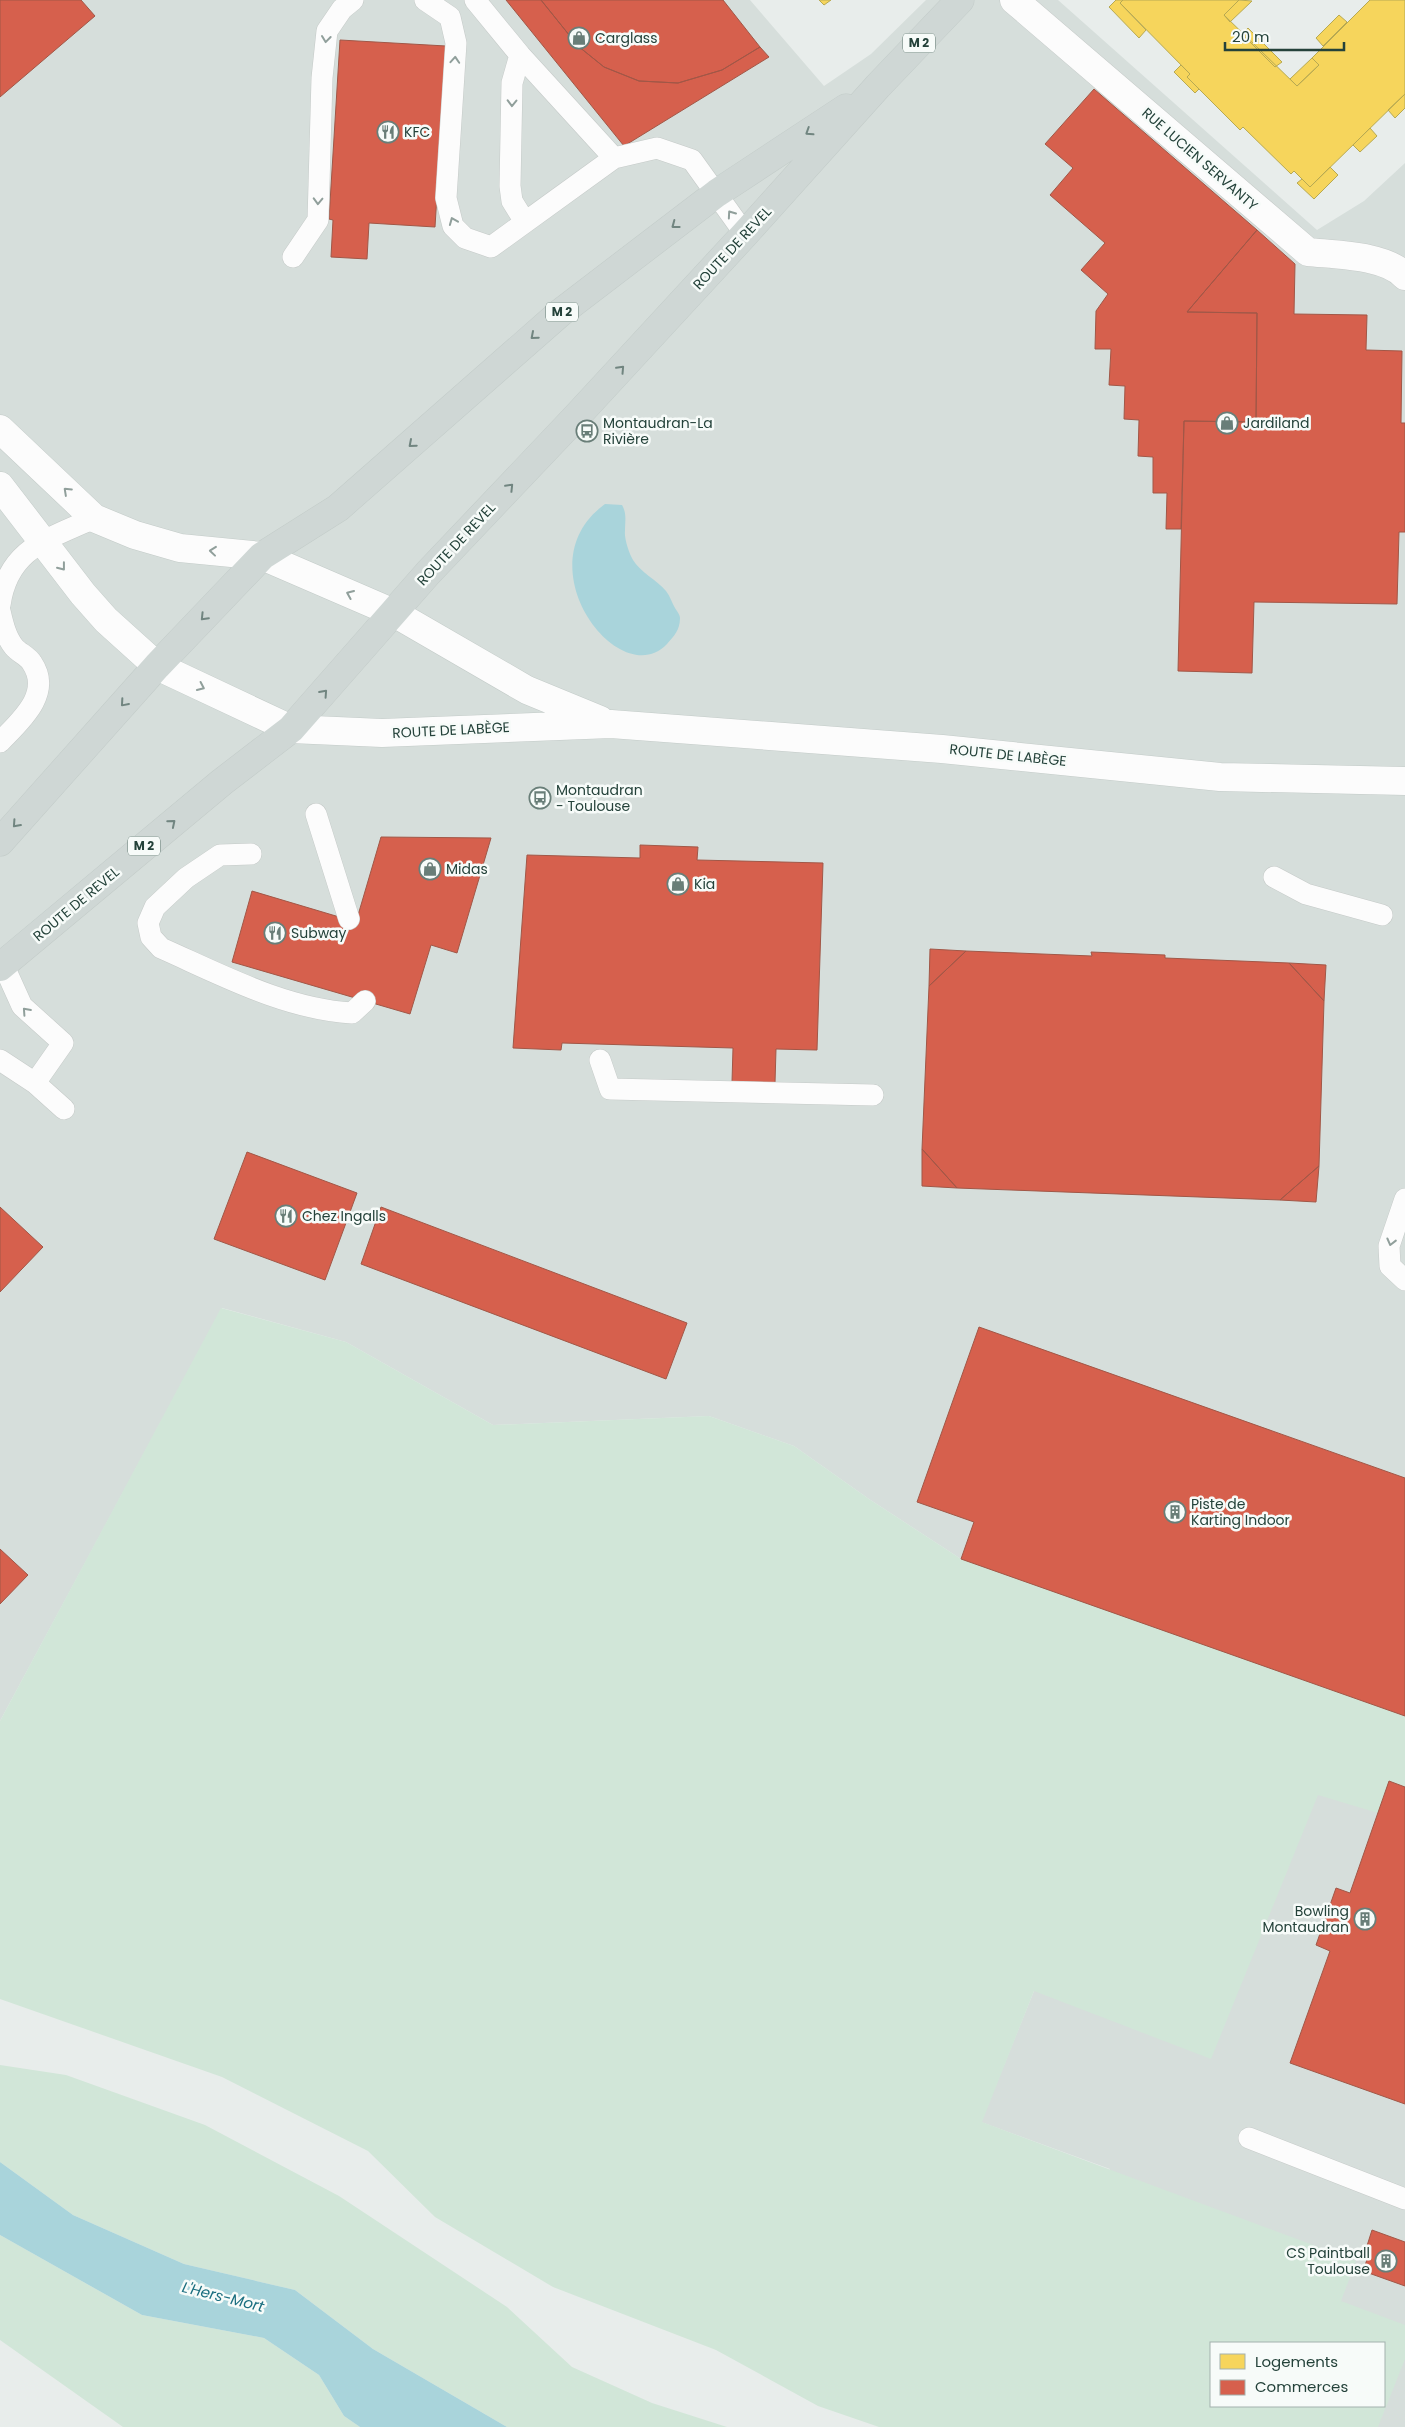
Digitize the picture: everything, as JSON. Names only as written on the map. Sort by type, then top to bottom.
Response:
[{"type":"main road","name":"ROUTE DE REVEL","points":[[1,965],[222,782],[291,729],[428,573],[745,234],[878,86],[960,0]]},
{"type":"main road","name":"RUE LUCIEN SERVANTY","points":[[1014,0],[1308,252],[1360,257],[1398,269],[1405,276]]},
{"type":"main road","name":"ROUTE DE REVEL","points":[[0,842],[157,666],[262,556],[338,508],[560,313],[717,193],[878,86]]},
{"type":"main road","points":[[0,429],[94,518]]},
{"type":"main road","points":[[0,486],[21,511],[42,542],[106,620],[157,666],[291,729]]},
{"type":"main road","name":"ROUTE DE LABÈGE","points":[[94,518],[135,535],[180,548],[262,556],[394,613],[527,690],[611,724]]},
{"type":"main road","name":"ROUTE DE LABÈGE","points":[[291,729],[382,733],[611,724],[942,749],[1220,777],[1405,781]]},
{"type":"lane","points":[[292,257],[318,220],[322,78],[327,31],[342,9],[353,0]]},
{"type":"lane","points":[[426,0],[450,17],[456,43],[446,198],[453,226],[465,238],[491,247],[614,158],[657,148],[692,160],[745,234]]},
{"type":"lane","points":[[475,0],[520,56],[614,158]]},
{"type":"lane","points":[[520,56],[512,83],[510,186],[512,201],[525,222]]},
{"type":"lane","points":[[0,605],[3,586],[18,559],[42,542],[94,518]]},
{"type":"lane","points":[[0,611],[5,633],[14,647],[32,662],[38,681],[36,698],[28,714],[0,742]]},
{"type":"lane","points":[[316,814],[349,919]]},
{"type":"lane","points":[[251,854],[220,855],[186,878],[155,907],[148,923],[152,937],[161,948],[262,992],[328,1012],[352,1013],[365,1001]]},
{"type":"lane","points":[[1274,876],[1306,894],[1382,915]]},
{"type":"lane","points":[[1,965],[22,1006],[63,1043],[35,1083]]},
{"type":"lane","points":[[0,1060],[35,1083],[64,1109]]},
{"type":"lane","points":[[600,1060],[610,1089],[873,1095]]},
{"type":"lane","points":[[1405,1200],[1389,1246],[1390,1266],[1405,1280]]},
{"type":"lane","points":[[1249,2138],[1405,2199]]},
{"type":"shaded area","points":[[0,0],[750,0],[824,86],[871,54],[926,0],[1058,0],[1317,230],[1364,201],[1405,163],[1405,1716],[961,1559],[869,1499],[794,1446],[709,1416],[493,1425],[346,1342],[222,1308],[0,1721]]},
{"type":"shaded area","points":[[1275,1748],[1405,1787],[1405,2427],[981,2427],[1110,2169],[981,2122],[1034,1991]]},
{"type":"green space","points":[[221,1308],[346,1342],[493,1425],[709,1416],[794,1446],[869,1499],[961,1559],[1405,1716],[1405,1787],[1389,1781],[1378,1813],[1318,1795],[1211,2059],[1034,1991],[982,2122],[1356,2261],[1341,2301],[1405,2325],[1405,2359],[1378,2427],[879,2427],[818,2406],[716,2350],[553,2287],[435,2217],[368,2151],[222,2077],[0,1999],[0,1721]]},
{"type":"green space","points":[[0,2065],[66,2075],[205,2125],[339,2196],[507,2307],[572,2367],[652,2403],[727,2427],[507,2427],[373,2349],[295,2290],[184,2264],[73,2215],[0,2162]]},
{"type":"green space","points":[[0,2235],[142,2315],[264,2338],[319,2375],[344,2416],[360,2427],[123,2427],[0,2340]]},
{"type":"water","points":[[605,504],[622,505],[624,508],[626,541],[633,560],[666,591],[680,617],[678,629],[667,644],[647,655],[626,652],[605,638],[587,616],[575,588],[573,559],[582,530]]},
{"type":"water","name":"L'Hers-Mort","points":[[0,2162],[73,2215],[184,2264],[295,2290],[373,2349],[507,2427],[360,2427],[344,2416],[319,2375],[264,2338],[142,2315],[0,2235]]},
{"type":"building: Logements","points":[[819,0],[831,0],[824,5]]},
{"type":"building: Logements","points":[[1116,0],[1123,0],[1120,3],[1146,30],[1139,38],[1109,7]]},
{"type":"building: Logements","points":[[1123,0],[1239,0],[1224,15],[1297,86],[1319,65],[1312,58],[1370,0],[1405,0],[1405,94],[1310,187],[1294,171],[1291,174],[1243,127],[1240,130],[1187,77],[1190,74],[1120,3]]},
{"type":"building: Logements","points":[[1239,0],[1252,1],[1230,22],[1224,15]]},
{"type":"building: Logements","points":[[1339,15],[1347,22],[1323,46],[1316,38]]},
{"type":"building: Logements","points":[[1248,28],[1282,62],[1275,67],[1242,34]]},
{"type":"building: Logements","points":[[1312,58],[1319,65],[1297,86],[1290,79]]},
{"type":"building: Logements","points":[[1181,65],[1190,74],[1187,77],[1199,89],[1195,93],[1174,72]]},
{"type":"building: Logements","points":[[1405,94],[1405,108],[1395,118],[1388,110]]},
{"type":"building: Logements","points":[[1370,128],[1377,136],[1360,152],[1353,145]]},
{"type":"building: Logements","points":[[1330,167],[1338,175],[1314,199],[1297,183],[1302,179],[1310,187]]},
{"type":"building: Commerces","points":[[0,0],[81,0],[95,16],[0,97]]},
{"type":"building: Commerces","points":[[506,0],[541,0],[578,46],[604,67],[639,81],[678,83],[722,70],[760,47],[769,57],[624,146]]},
{"type":"building: Commerces","points":[[541,0],[723,0],[760,47],[722,70],[678,83],[639,81],[604,67],[578,46]]},
{"type":"building: Commerces","name":"KFC","points":[[340,40],[446,46],[435,227],[369,223],[367,259],[331,257],[333,220],[329,219]]},
{"type":"building: Commerces","points":[[1094,89],[1257,230],[1187,312],[1257,313],[1256,422],[1184,421],[1181,529],[1166,529],[1167,493],[1153,493],[1153,457],[1138,456],[1139,420],[1124,419],[1125,386],[1109,385],[1111,349],[1095,349],[1096,311],[1108,294],[1081,270],[1105,243],[1050,195],[1073,168],[1045,144]]},
{"type":"building: Commerces","points":[[1257,230],[1295,264],[1294,314],[1367,315],[1366,350],[1402,351],[1401,423],[1405,423],[1405,532],[1399,532],[1397,604],[1254,602],[1252,673],[1178,671],[1184,421],[1256,422],[1257,313],[1187,312]]},
{"type":"building: Commerces","points":[[381,837],[491,838],[457,953],[431,945],[410,1014],[232,962],[252,891],[356,922]]},
{"type":"building: Commerces","points":[[640,845],[698,847],[697,860],[823,863],[817,1050],[776,1049],[775,1083],[732,1082],[733,1048],[562,1043],[561,1050],[513,1048],[527,855],[640,858]]},
{"type":"building: Commerces","points":[[930,949],[966,951],[929,986]]},
{"type":"building: Commerces","points":[[966,951],[1092,956],[1091,952],[1165,955],[1165,958],[1289,963],[1324,1001],[1319,1166],[1280,1200],[957,1188],[922,1149],[929,986]]},
{"type":"building: Commerces","points":[[1289,963],[1326,965],[1324,1001]]},
{"type":"building: Commerces","points":[[922,1149],[957,1188],[922,1186]]},
{"type":"building: Commerces","name":"Chez Ingalls","points":[[247,1152],[357,1193],[325,1280],[214,1239]]},
{"type":"building: Commerces","points":[[1319,1166],[1316,1202],[1280,1200]]},
{"type":"building: Commerces","points":[[0,1207],[43,1247],[0,1292]]},
{"type":"building: Commerces","points":[[381,1207],[687,1323],[666,1379],[361,1264]]},
{"type":"building: Commerces","name":"Piste de Karting Indoor","points":[[979,1327],[1405,1478],[1405,1716],[961,1559],[974,1522],[917,1502]]},
{"type":"building: Commerces","points":[[0,1549],[28,1575],[0,1604]]},
{"type":"building: Commerces","name":"Bowling Montaudran","points":[[1389,1781],[1405,1787],[1405,2104],[1290,2063],[1330,1951],[1316,1945],[1336,1888],[1350,1893]]},
{"type":"building: Commerces","name":"CS Paintball Toulouse","points":[[1372,2230],[1405,2242],[1405,2286],[1363,2271],[1370,2251],[1366,2249]]},
{"type":"place","name":"Carglass","points":[[579,38]]},
{"type":"place","name":"KFC","points":[[388,132]]},
{"type":"place","name":"Jardiland","points":[[1227,423]]},
{"type":"place","name":"Montaudran-La Rivière","points":[[587,431]]},
{"type":"place","name":"Montaudran - Toulouse","points":[[540,798]]},
{"type":"place","name":"Midas","points":[[430,869]]},
{"type":"place","name":"Kia","points":[[678,884]]},
{"type":"place","name":"Subway","points":[[275,933]]},
{"type":"place","name":"Chez Ingalls","points":[[286,1216]]},
{"type":"place","name":"Piste de Karting Indoor","points":[[1175,1512]]},
{"type":"place","name":"Bowling Montaudran","points":[[1365,1919]]},
{"type":"place","name":"CS Paintball Toulouse","points":[[1386,2261]]}]
